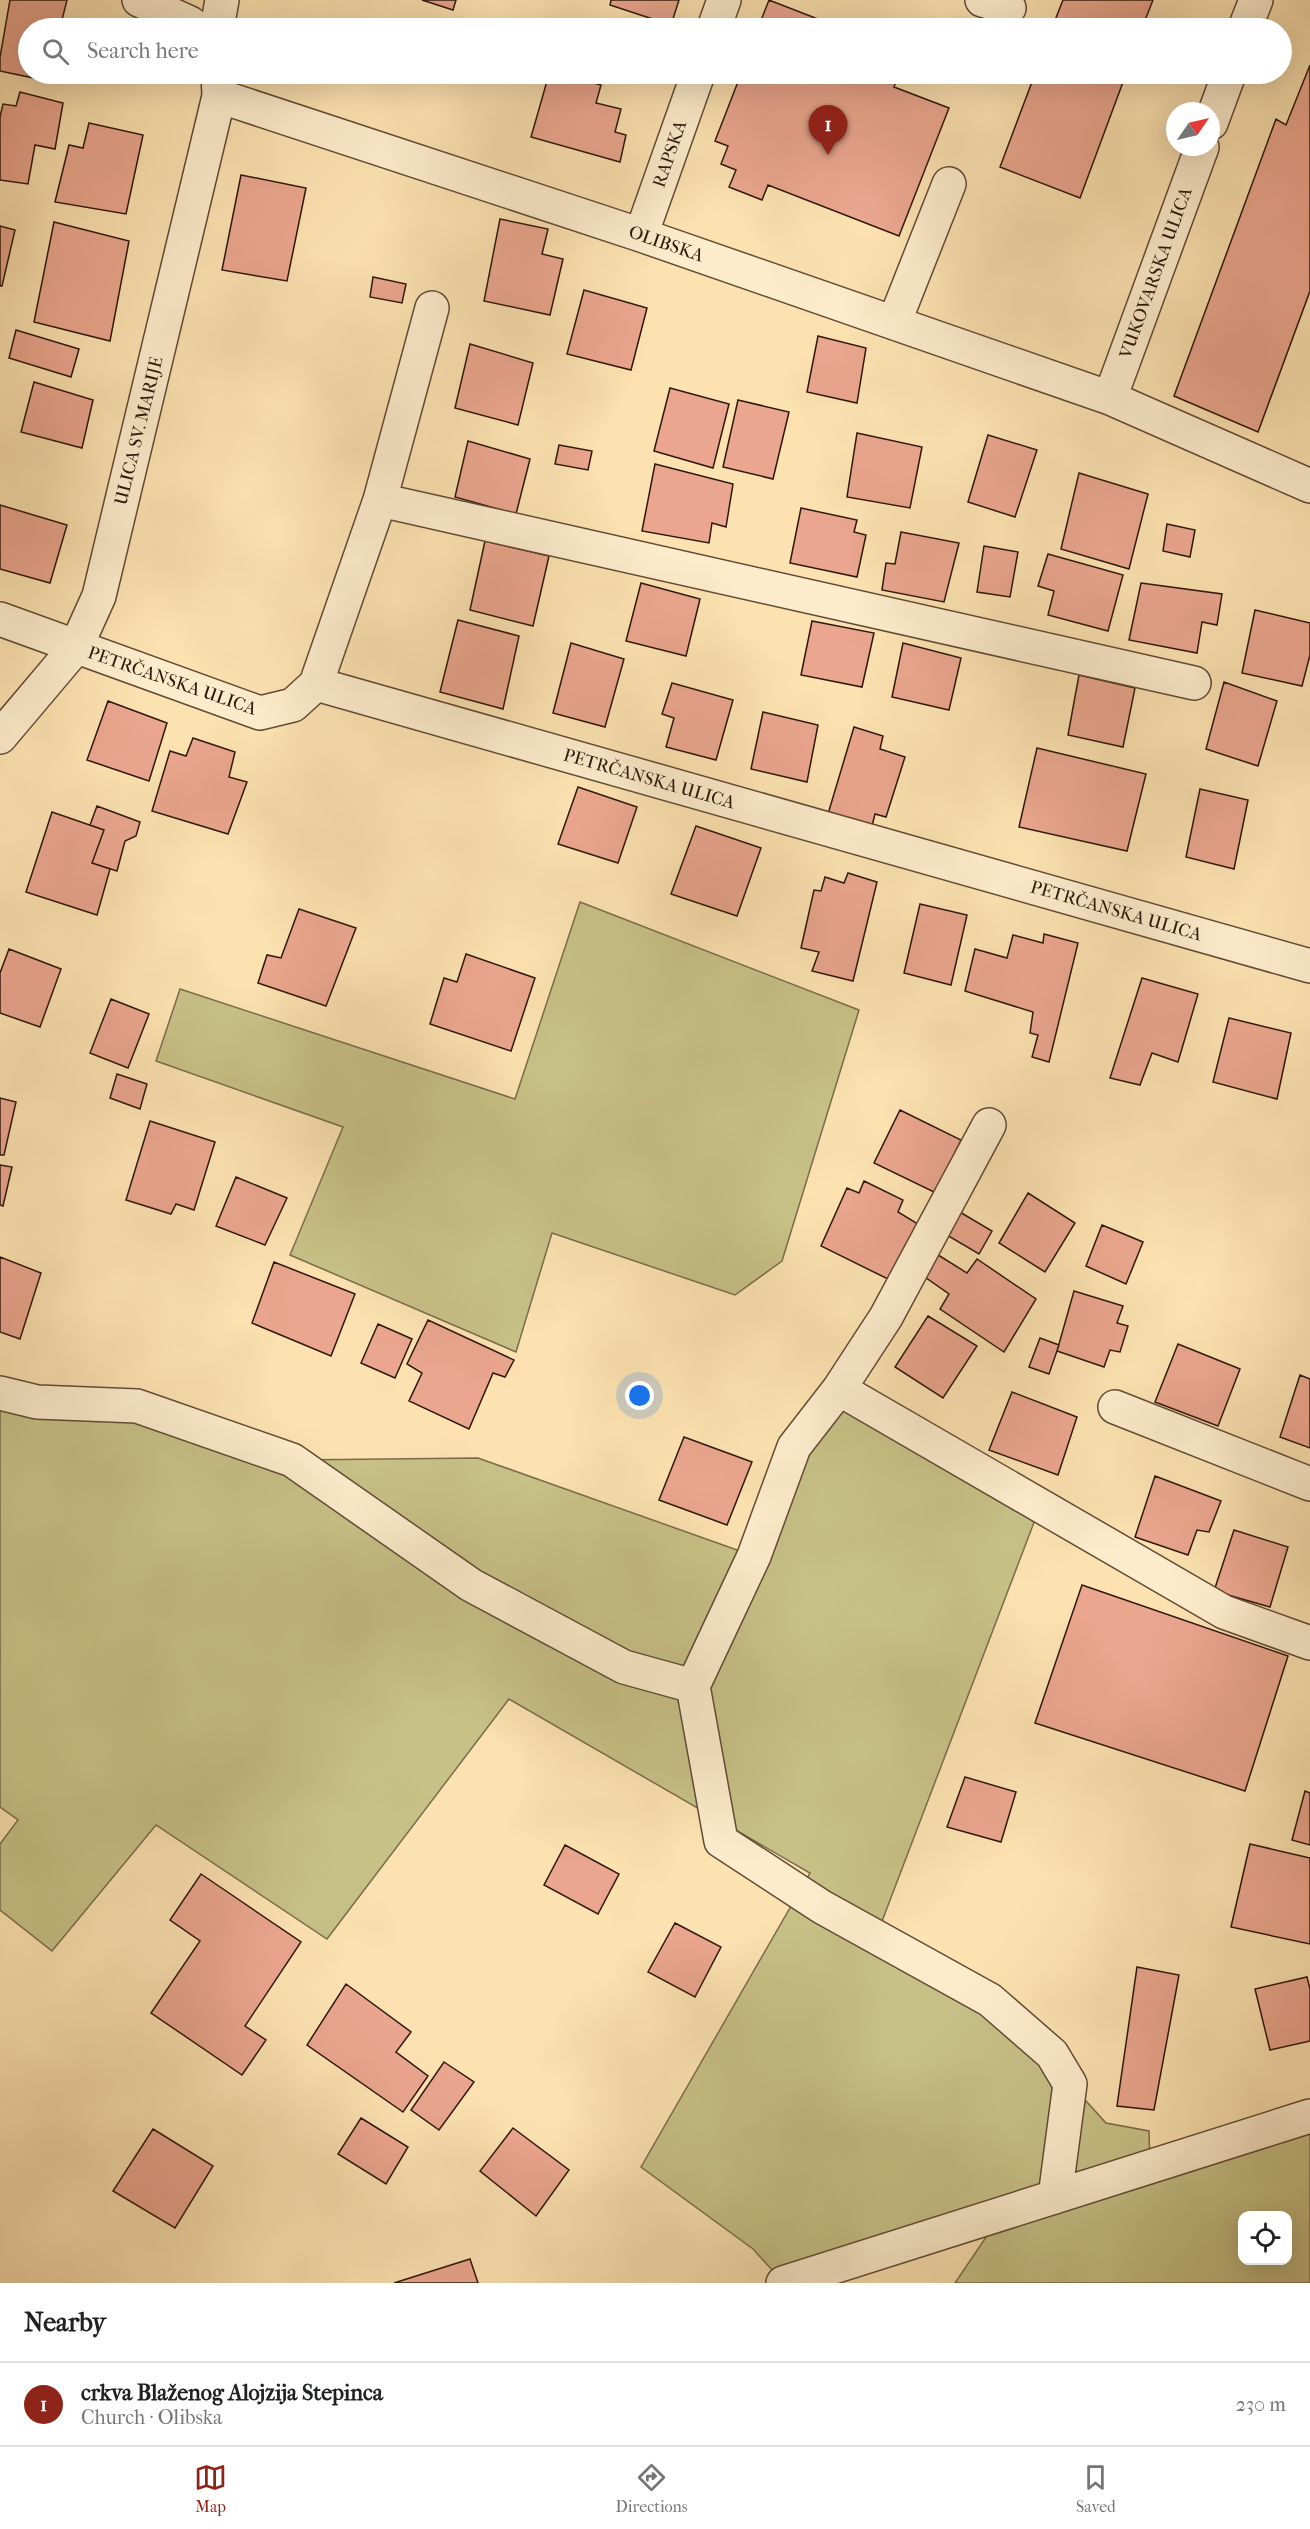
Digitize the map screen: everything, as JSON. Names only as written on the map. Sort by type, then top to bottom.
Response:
[{"type":"street","points":[[139,0],[179,18]]},
{"type":"street","points":[[219,18],[222,0]]},
{"type":"street","points":[[718,18],[724,0]]},
{"type":"street","points":[[1249,18],[1256,0]]},
{"type":"street","name":"RAPSKA","points":[[641,235],[694,84]]},
{"type":"street","points":[[1219,102],[1225,84]]},
{"type":"street","name":"OLIBSKA","points":[[219,85],[1110,398],[1310,486]]},
{"type":"street","name":"ULICA SV. MARIJE","points":[[0,737],[76,647],[99,596],[219,85]]},
{"type":"street","name":"VUKOVARSKA ULICA","points":[[1110,398],[1199,156]]},
{"type":"street","points":[[894,323],[950,184]]},
{"type":"street","points":[[316,684],[380,500],[432,308]]},
{"type":"street","points":[[380,500],[1194,683]]},
{"type":"street","name":"PETRČANSKA ULICA","points":[[0,619],[260,713],[293,705],[316,684],[1310,966]]},
{"type":"street","points":[[989,1125],[886,1317],[840,1389],[794,1447],[754,1556],[693,1686],[721,1841],[822,1907],[990,2000],[1052,2054],[1070,2084],[1055,2197]]},
{"type":"street","points":[[840,1389],[1224,1612],[1310,1643]]},
{"type":"street","points":[[0,1393],[37,1401],[136,1406],[292,1460],[471,1585],[624,1668],[693,1686]]},
{"type":"street","points":[[1115,1407],[1310,1484]]},
{"type":"street","points":[[783,2283],[1310,2116]]},
{"type":"shaded area","points":[[580,902],[859,1010],[782,1261],[735,1295],[552,1233],[516,1352],[290,1255],[343,1127],[156,1061],[180,989],[515,1099]]},
{"type":"shaded area","points":[[839,1389],[1041,1504],[876,1937],[1011,2018],[1106,2123],[1149,2131],[1150,2167],[1310,2129],[1310,2283],[955,2283],[1001,2215],[784,2283],[753,2249],[641,2167],[810,1873],[509,1699],[327,1939],[156,1825],[52,1951],[0,1910],[0,1844],[18,1820],[0,1807],[0,1393],[132,1406],[292,1460],[478,1458],[754,1556]]},
{"type":"building","points":[[10,0],[67,0],[62,18],[18,18],[18,75],[0,71],[0,57]]},
{"type":"building","points":[[422,0],[456,0],[453,10]]},
{"type":"building","points":[[611,0],[679,0],[673,18],[650,18],[610,5]]},
{"type":"building","points":[[769,0],[815,18],[762,18]]},
{"type":"building","points":[[1063,0],[1153,0],[1146,18],[1056,18]]},
{"type":"building","points":[[1310,65],[1310,291],[1258,432],[1174,396],[1276,119],[1286,125]]},
{"type":"building","points":[[546,84],[601,85],[596,103],[621,109],[615,132],[626,135],[620,162],[531,137]]},
{"type":"building","points":[[737,84],[895,84],[894,87],[949,108],[899,236],[768,185],[762,200],[729,187],[736,170],[721,164],[728,146],[715,141]]},
{"type":"building","points":[[1031,84],[1122,84],[1080,198],[1000,167]]},
{"type":"building","points":[[20,92],[63,103],[55,149],[35,145],[28,184],[0,180],[0,117],[3,104],[16,106]]},
{"type":"building","points":[[89,123],[143,135],[126,214],[55,202],[69,145],[83,148]]},
{"type":"building","points":[[241,175],[306,188],[287,281],[222,270]]},
{"type":"building","points":[[500,219],[548,229],[542,254],[563,259],[550,315],[484,301]]},
{"type":"building","points":[[54,222],[129,241],[110,341],[34,322]]},
{"type":"building","points":[[0,226],[15,230],[2,286],[0,286]]},
{"type":"building","points":[[373,277],[406,284],[402,303],[370,297]]},
{"type":"building","points":[[584,290],[647,308],[631,370],[567,354]]},
{"type":"building","points":[[16,330],[79,349],[71,377],[9,358]]},
{"type":"building","points":[[818,336],[866,348],[857,403],[807,392]]},
{"type":"building","points":[[470,344],[533,363],[518,425],[455,408]]},
{"type":"building","points":[[34,382],[93,400],[82,448],[21,432]]},
{"type":"building","points":[[670,388],[729,404],[713,468],[654,451]]},
{"type":"building","points":[[738,400],[789,412],[773,479],[723,467]]},
{"type":"building","points":[[857,433],[922,447],[910,508],[847,497]]},
{"type":"building","points":[[988,435],[1037,450],[1015,517],[968,502]]},
{"type":"building","points":[[468,441],[530,459],[516,514],[455,497]]},
{"type":"building","points":[[559,445],[592,451],[588,470],[555,464]]},
{"type":"building","points":[[655,464],[733,484],[726,527],[712,523],[709,543],[642,531]]},
{"type":"building","points":[[1079,473],[1148,494],[1129,569],[1061,549]]},
{"type":"building","points":[[0,505],[67,525],[50,583],[0,569]]},
{"type":"building","points":[[801,508],[857,520],[854,532],[866,535],[857,577],[790,563]]},
{"type":"building","points":[[1167,524],[1195,530],[1190,557],[1163,551]]},
{"type":"building","points":[[901,532],[959,543],[944,602],[882,590],[886,563],[895,564]]},
{"type":"building","points":[[485,541],[549,556],[533,626],[470,610]]},
{"type":"building","points":[[984,546],[1018,552],[1010,597],[977,592]]},
{"type":"building","points":[[1048,554],[1123,575],[1108,631],[1048,615],[1054,591],[1038,586]]},
{"type":"building","points":[[641,583],[700,599],[686,656],[626,641]]},
{"type":"building","points":[[1141,583],[1222,594],[1217,625],[1202,622],[1197,653],[1129,640]]},
{"type":"building","points":[[1255,610],[1310,623],[1310,655],[1302,686],[1242,673]]},
{"type":"building","points":[[458,620],[519,636],[503,709],[440,692]]},
{"type":"building","points":[[812,621],[874,633],[862,687],[801,675]]},
{"type":"building","points":[[571,643],[624,659],[605,727],[553,713]]},
{"type":"building","points":[[903,643],[961,658],[949,710],[892,697]]},
{"type":"building","points":[[1079,675],[1135,688],[1123,747],[1068,735]]},
{"type":"building","points":[[1224,682],[1277,701],[1258,766],[1206,749]]},
{"type":"building","points":[[672,683],[733,700],[716,760],[666,747],[674,718],[662,714]]},
{"type":"building","points":[[108,701],[167,723],[149,781],[87,760]]},
{"type":"building","points":[[763,712],[818,725],[807,782],[751,769]]},
{"type":"building","points":[[854,727],[883,736],[880,749],[905,757],[886,817],[875,814],[872,826],[828,814]]},
{"type":"building","points":[[193,738],[235,752],[229,777],[247,782],[228,834],[152,811],[170,751],[186,756]]},
{"type":"building","points":[[1037,748],[1146,774],[1127,851],[1019,827]]},
{"type":"building","points":[[578,787],[637,807],[618,863],[558,844]]},
{"type":"building","points":[[1200,789],[1248,800],[1234,869],[1186,857]]},
{"type":"building","points":[[97,806],[140,822],[136,836],[125,841],[117,871],[92,863],[104,830],[90,825]]},
{"type":"building","points":[[52,812],[104,830],[92,863],[110,869],[97,915],[26,892]]},
{"type":"building","points":[[696,826],[761,848],[737,916],[671,894]]},
{"type":"building","points":[[848,873],[877,882],[853,981],[812,971],[819,952],[801,948],[814,890],[821,891],[825,877],[844,883]]},
{"type":"building","points":[[920,904],[967,915],[951,985],[904,973]]},
{"type":"building","points":[[299,909],[356,928],[326,1006],[258,983],[267,955],[281,958]]},
{"type":"building","points":[[1044,934],[1078,943],[1049,1062],[1032,1057],[1038,1035],[1030,1033],[1033,1012],[965,991],[975,949],[1007,958],[1013,935],[1043,943]]},
{"type":"building","points":[[9,949],[61,969],[40,1027],[0,1013],[0,973]]},
{"type":"building","points":[[466,954],[535,978],[511,1051],[430,1024],[444,978],[457,982]]},
{"type":"building","points":[[1142,978],[1198,994],[1178,1062],[1152,1053],[1140,1085],[1110,1078]]},
{"type":"building","points":[[111,999],[149,1014],[128,1068],[90,1053]]},
{"type":"building","points":[[1229,1018],[1291,1033],[1277,1099],[1213,1082]]},
{"type":"building","points":[[117,1074],[147,1084],[140,1109],[110,1098]]},
{"type":"building","points":[[0,1098],[16,1102],[4,1155],[0,1155]]},
{"type":"building","points":[[900,1110],[961,1140],[936,1193],[874,1163]]},
{"type":"building","points":[[150,1121],[215,1142],[194,1210],[176,1204],[171,1214],[126,1200]]},
{"type":"building","points":[[0,1165],[12,1167],[3,1206],[0,1205]]},
{"type":"building","points":[[236,1177],[287,1198],[265,1245],[216,1226]]},
{"type":"building","points":[[864,1181],[903,1200],[898,1212],[918,1224],[894,1282],[821,1246],[847,1188],[859,1193]]},
{"type":"building","points":[[1028,1193],[1075,1223],[1045,1272],[999,1243]]},
{"type":"building","points":[[953,1208],[992,1231],[979,1254],[940,1231]]},
{"type":"building","points":[[1102,1225],[1143,1242],[1126,1284],[1086,1266]]},
{"type":"building","points":[[935,1253],[967,1273],[977,1259],[1036,1299],[1004,1352],[940,1309],[949,1294],[922,1275]]},
{"type":"building","points":[[0,1257],[41,1273],[20,1339],[0,1332]]},
{"type":"building","points":[[274,1262],[355,1294],[331,1356],[252,1323]]},
{"type":"building","points":[[1074,1291],[1123,1306],[1117,1323],[1128,1326],[1120,1352],[1110,1350],[1104,1367],[1057,1351]]},
{"type":"building","points":[[928,1316],[977,1346],[943,1398],[895,1367]]},
{"type":"building","points":[[428,1320],[514,1360],[505,1377],[493,1373],[469,1429],[409,1401],[422,1373],[407,1364]]},
{"type":"building","points":[[378,1324],[412,1339],[395,1378],[361,1363]]},
{"type":"building","points":[[1040,1338],[1059,1345],[1049,1374],[1029,1367]]},
{"type":"building","points":[[1178,1344],[1240,1369],[1218,1426],[1155,1402]]},
{"type":"building","points":[[1300,1375],[1310,1379],[1310,1448],[1280,1437]]},
{"type":"building","points":[[1012,1392],[1077,1417],[1058,1475],[989,1450]]},
{"type":"building","points":[[684,1437],[752,1462],[727,1525],[659,1500]]},
{"type":"building","points":[[1155,1476],[1221,1501],[1209,1532],[1197,1530],[1188,1555],[1135,1537]]},
{"type":"building","points":[[1234,1530],[1288,1547],[1270,1607],[1214,1591]]},
{"type":"building","points":[[1082,1585],[1288,1656],[1245,1791],[1035,1723]]},
{"type":"building","points":[[965,1777],[1016,1792],[1001,1842],[947,1827]]},
{"type":"building","points":[[1305,1791],[1310,1793],[1310,1845],[1292,1840]]},
{"type":"building","points":[[1250,1844],[1310,1858],[1310,1944],[1231,1927]]},
{"type":"building","points":[[565,1845],[619,1874],[598,1914],[544,1885]]},
{"type":"building","points":[[201,1874],[301,1942],[245,2026],[266,2040],[242,2075],[151,2013],[200,1941],[170,1920]]},
{"type":"building","points":[[675,1923],[721,1947],[695,1997],[648,1972]]},
{"type":"building","points":[[1137,1967],[1179,1975],[1154,2110],[1117,2106]]},
{"type":"building","points":[[1307,1977],[1310,1989],[1310,2041],[1270,2050],[1255,1989]]},
{"type":"building","points":[[346,1984],[411,2032],[396,2052],[428,2076],[403,2112],[307,2045]]},
{"type":"building","points":[[444,2062],[474,2082],[439,2130],[411,2110]]},
{"type":"building","points":[[361,2118],[408,2147],[386,2184],[338,2154]]},
{"type":"building","points":[[513,2128],[569,2170],[536,2216],[480,2171]]},
{"type":"building","points":[[153,2129],[213,2166],[175,2228],[113,2191]]},
{"type":"building","points":[[470,2259],[478,2283],[394,2283]]},
{"type":"place","name":"crkva Blaženog Alojzija Stepinca","points":[[828,155]]}]
